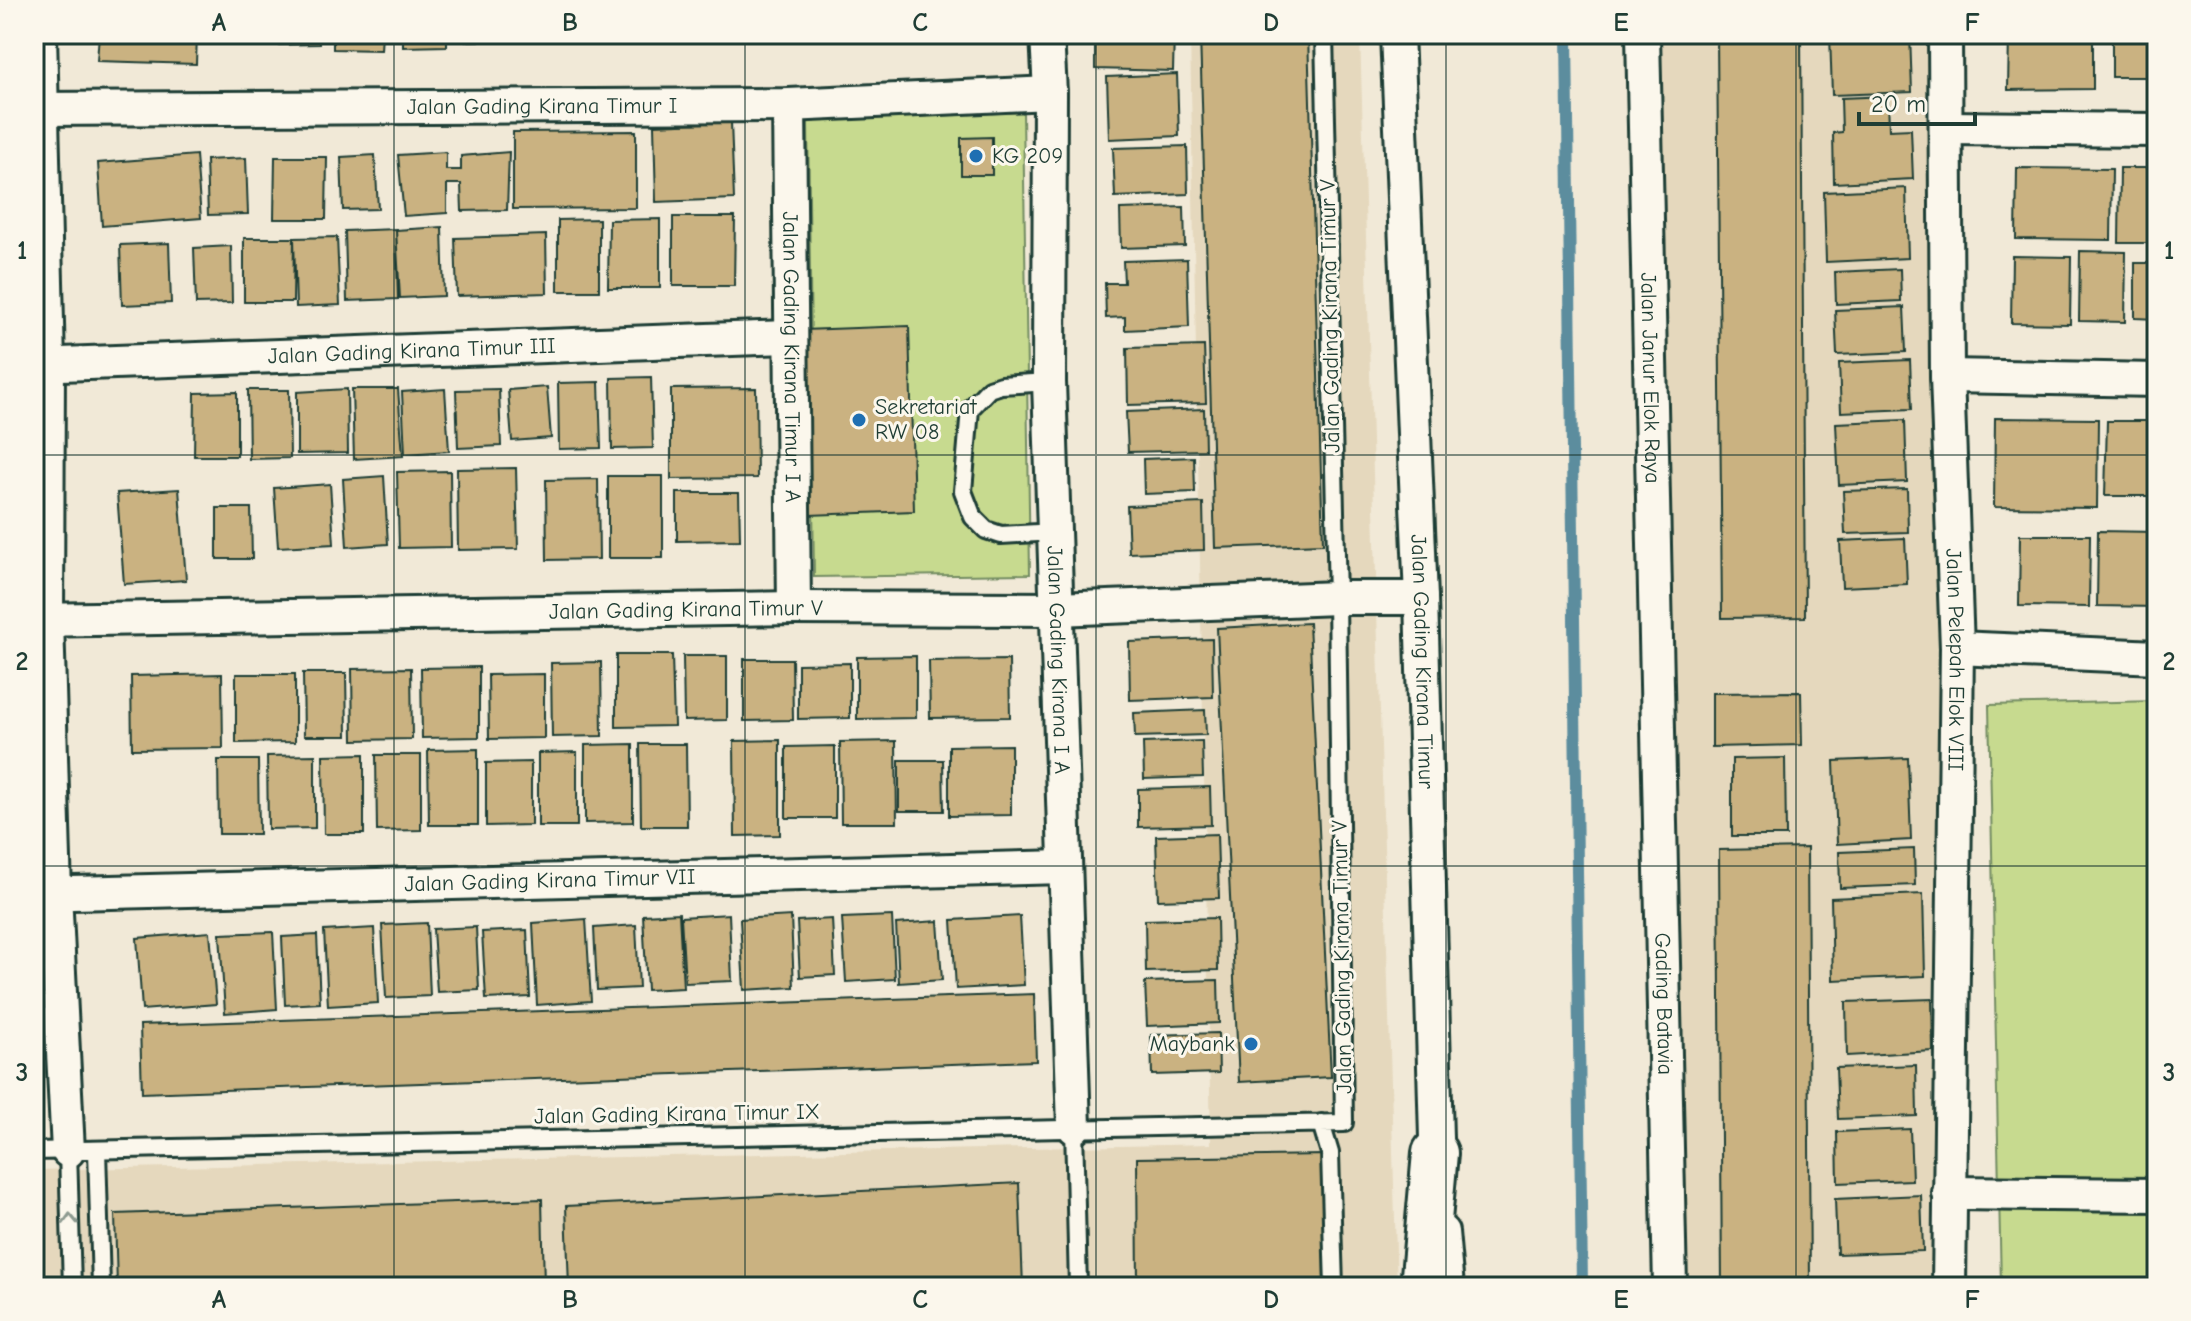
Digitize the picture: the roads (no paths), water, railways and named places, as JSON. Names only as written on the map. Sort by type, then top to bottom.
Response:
[{"type":"main road","points":[[1423,1287],[1435,1153]]},
{"type":"street","points":[[40,34],[37,109],[45,893],[82,1150]]},
{"type":"street","name":"Jalan Gading Kirana I A","points":[[1047,34],[1050,93],[1049,382],[1074,1127]]},
{"type":"street","name":"Jalan Gading Kirana Timur","points":[[1397,34],[1421,598],[1435,1153],[1447,1287]]},
{"type":"street","name":"Jalan Janur Elok Raya","points":[[1643,34],[1657,721]]},
{"type":"street","name":"Jalan Pelepah Elok VIII","points":[[1945,34],[1947,376],[1957,648],[1949,1287]]},
{"type":"street","name":"Jalan Gading Kirana Timur I","points":[[37,109],[789,105],[1050,93]]},
{"type":"street","name":"Jalan Gading Kirana Timur I A","points":[[789,105],[794,608]]},
{"type":"street","points":[[1947,128],[2157,130]]},
{"type":"street","name":"Jalan Gading Kirana Timur III","points":[[41,365],[789,337]]},
{"type":"street","points":[[1947,376],[2157,380]]},
{"type":"street","name":"Jalan Gading Kirana Timur V","points":[[41,620],[794,608],[1056,609],[1337,598],[1421,598]]},
{"type":"street","points":[[1957,648],[2157,657]]},
{"type":"street","name":"Gading Batavia","points":[[1657,721],[1670,1287]]},
{"type":"street","name":"Jalan Gading Kirana Timur VII","points":[[45,893],[1065,867]]},
{"type":"street","points":[[1949,1193],[2157,1195]]},
{"type":"lane","name":"Jalan Gading Kirana Timur V","points":[[1324,34],[1337,598],[1344,1123]]},
{"type":"lane","points":[[1049,382],[1001,385],[989,389],[970,409],[963,491],[973,517],[986,530],[1001,535],[1055,532]]},
{"type":"lane","points":[[1321,1123],[1330,1153],[1334,1287]]},
{"type":"lane","name":"Jalan Gading Kirana Timur IX","points":[[34,1151],[1344,1123]]},
{"type":"lane","name":"Jalan Gading Kirana I A","points":[[1074,1127],[1078,1287]]},
{"type":"lane","points":[[72,1287],[82,1150]]},
{"type":"lane","points":[[82,1150],[101,1287]]},
{"type":"waterway","points":[[1567,34],[1582,1287]]},
{"type":"place","name":"KG 209","points":[[976,156]]},
{"type":"place","name":"Sekretariat RW 08","points":[[859,420]]},
{"type":"place","name":"Maybank","points":[[1251,1044]]}]
